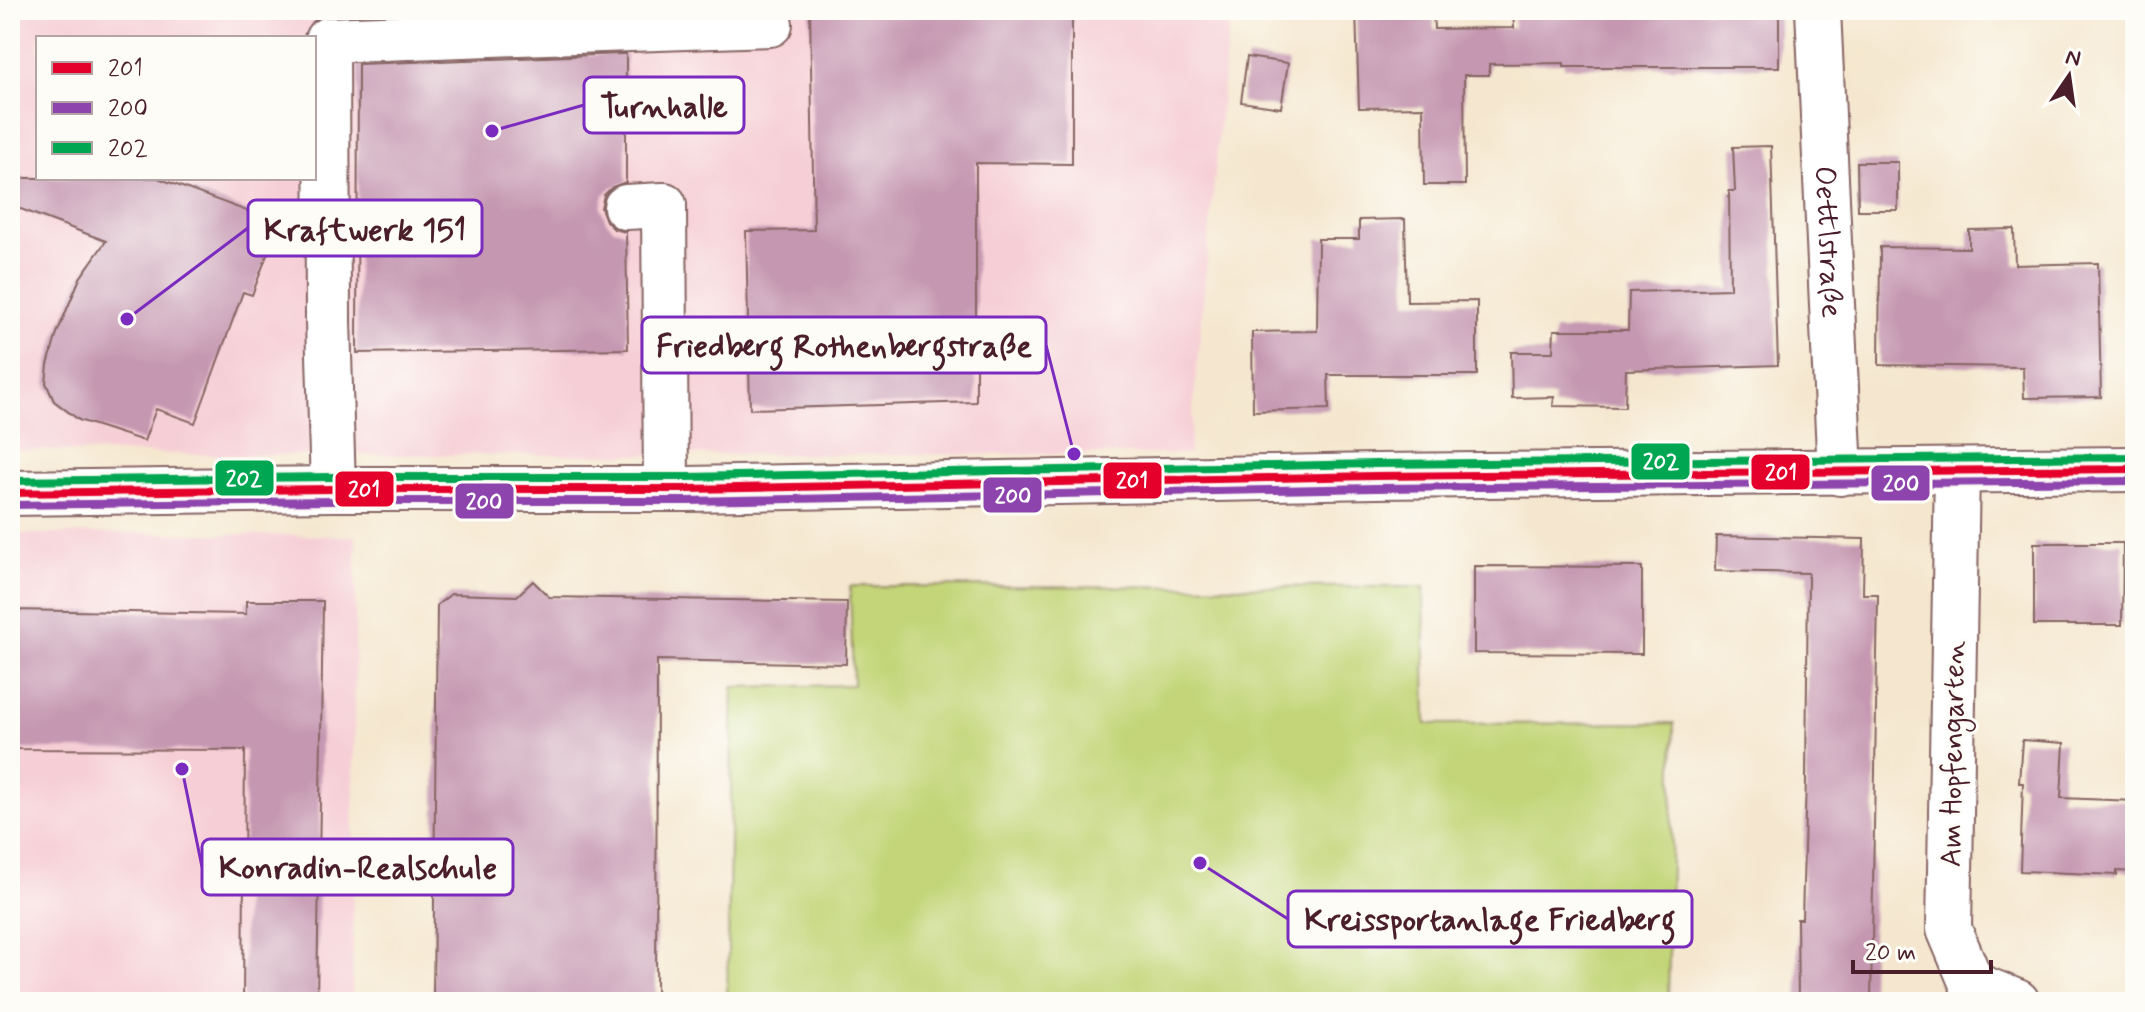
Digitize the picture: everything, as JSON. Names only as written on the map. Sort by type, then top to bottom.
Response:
[{"type":"street","name":"Oettlstraße","points":[[1818,10],[1840,473]]},
{"type":"street","points":[[333,489],[328,321],[327,40],[520,22],[770,24]]},
{"type":"street","points":[[626,207],[664,205],[666,489]]},
{"type":"street","points":[[10,493],[666,489],[1364,476],[2135,469]]},
{"type":"street","name":"Am Hopfengarten","points":[[1957,471],[1949,929],[1972,984],[2017,1002]]},
{"type":"shaded area","points":[[10,10],[1230,10],[1189,454],[225,455],[10,450]]},
{"type":"shaded area","points":[[10,534],[356,536],[352,1002],[10,1002]]},
{"type":"green space","points":[[850,586],[1424,587],[1426,724],[1674,723],[1668,1002],[727,1002],[733,687],[853,685]]},
{"type":"building","points":[[810,10],[1072,10],[1072,164],[976,163],[976,402],[750,409],[746,231],[814,230]]},
{"type":"building","points":[[1356,10],[1433,10],[1434,29],[1514,28],[1513,10],[1779,10],[1779,67],[1489,64],[1489,75],[1464,75],[1465,185],[1424,185],[1423,107],[1359,108]]},
{"type":"building","points":[[626,54],[626,182],[612,187],[604,195],[601,208],[606,221],[614,229],[626,232],[628,349],[357,353],[358,64]]},
{"type":"building","points":[[1247,57],[1288,63],[1281,108],[1241,102]]},
{"type":"building","points":[[1771,146],[1778,365],[1626,370],[1625,407],[1553,406],[1554,397],[1512,398],[1511,352],[1553,352],[1554,330],[1628,330],[1629,292],[1730,289],[1729,191],[1735,191],[1733,147]]},
{"type":"building","points":[[1857,162],[1898,162],[1898,210],[1858,210]]},
{"type":"building","points":[[10,178],[163,180],[279,223],[252,295],[243,292],[195,423],[156,409],[144,441],[79,420],[54,401],[46,383],[57,333],[80,278],[106,241],[10,205]]},
{"type":"building","points":[[1405,219],[1407,302],[1477,301],[1477,375],[1328,375],[1329,409],[1253,411],[1252,332],[1317,331],[1318,239],[1359,239],[1359,220]]},
{"type":"building","points":[[2014,229],[2015,265],[2098,263],[2101,397],[2024,398],[2023,367],[1879,365],[1880,247],[1969,248],[1969,230]]},
{"type":"building","points":[[1716,536],[1864,539],[1863,594],[1878,594],[1871,1002],[1798,1002],[1797,919],[1802,919],[1808,573],[1715,571]]},
{"type":"building","points":[[2034,543],[2123,543],[2122,625],[2034,625]]},
{"type":"building","points":[[1474,566],[1642,567],[1642,654],[1474,653]]},
{"type":"building","points":[[533,581],[549,597],[847,602],[846,664],[657,660],[656,1002],[433,1002],[437,605],[451,594],[517,596]]},
{"type":"building","points":[[246,601],[323,601],[317,1002],[243,1002],[245,750],[10,749],[10,610],[246,614]]},
{"type":"building","points":[[2022,740],[2064,743],[2061,798],[2135,801],[2135,872],[2117,871],[2117,875],[2020,871]]},
{"type":"transit line","name":"202","points":[[10,481],[687,477],[1375,464],[2135,457]]},
{"type":"transit line","name":"201","points":[[10,493],[687,489],[1375,476],[2135,469]]},
{"type":"transit line","name":"200","points":[[10,505],[687,501],[1375,488],[2135,481]]},
{"type":"place","name":"Turnhalle","points":[[492,131]]},
{"type":"place","name":"Kraftwerk 151","points":[[127,319]]},
{"type":"place","name":"Friedberg Rothenbergstraße","points":[[1074,454]]},
{"type":"place","name":"Konradin-Realschule","points":[[182,769]]},
{"type":"place","name":"Kreissportanlage Friedberg","points":[[1200,863]]}]
